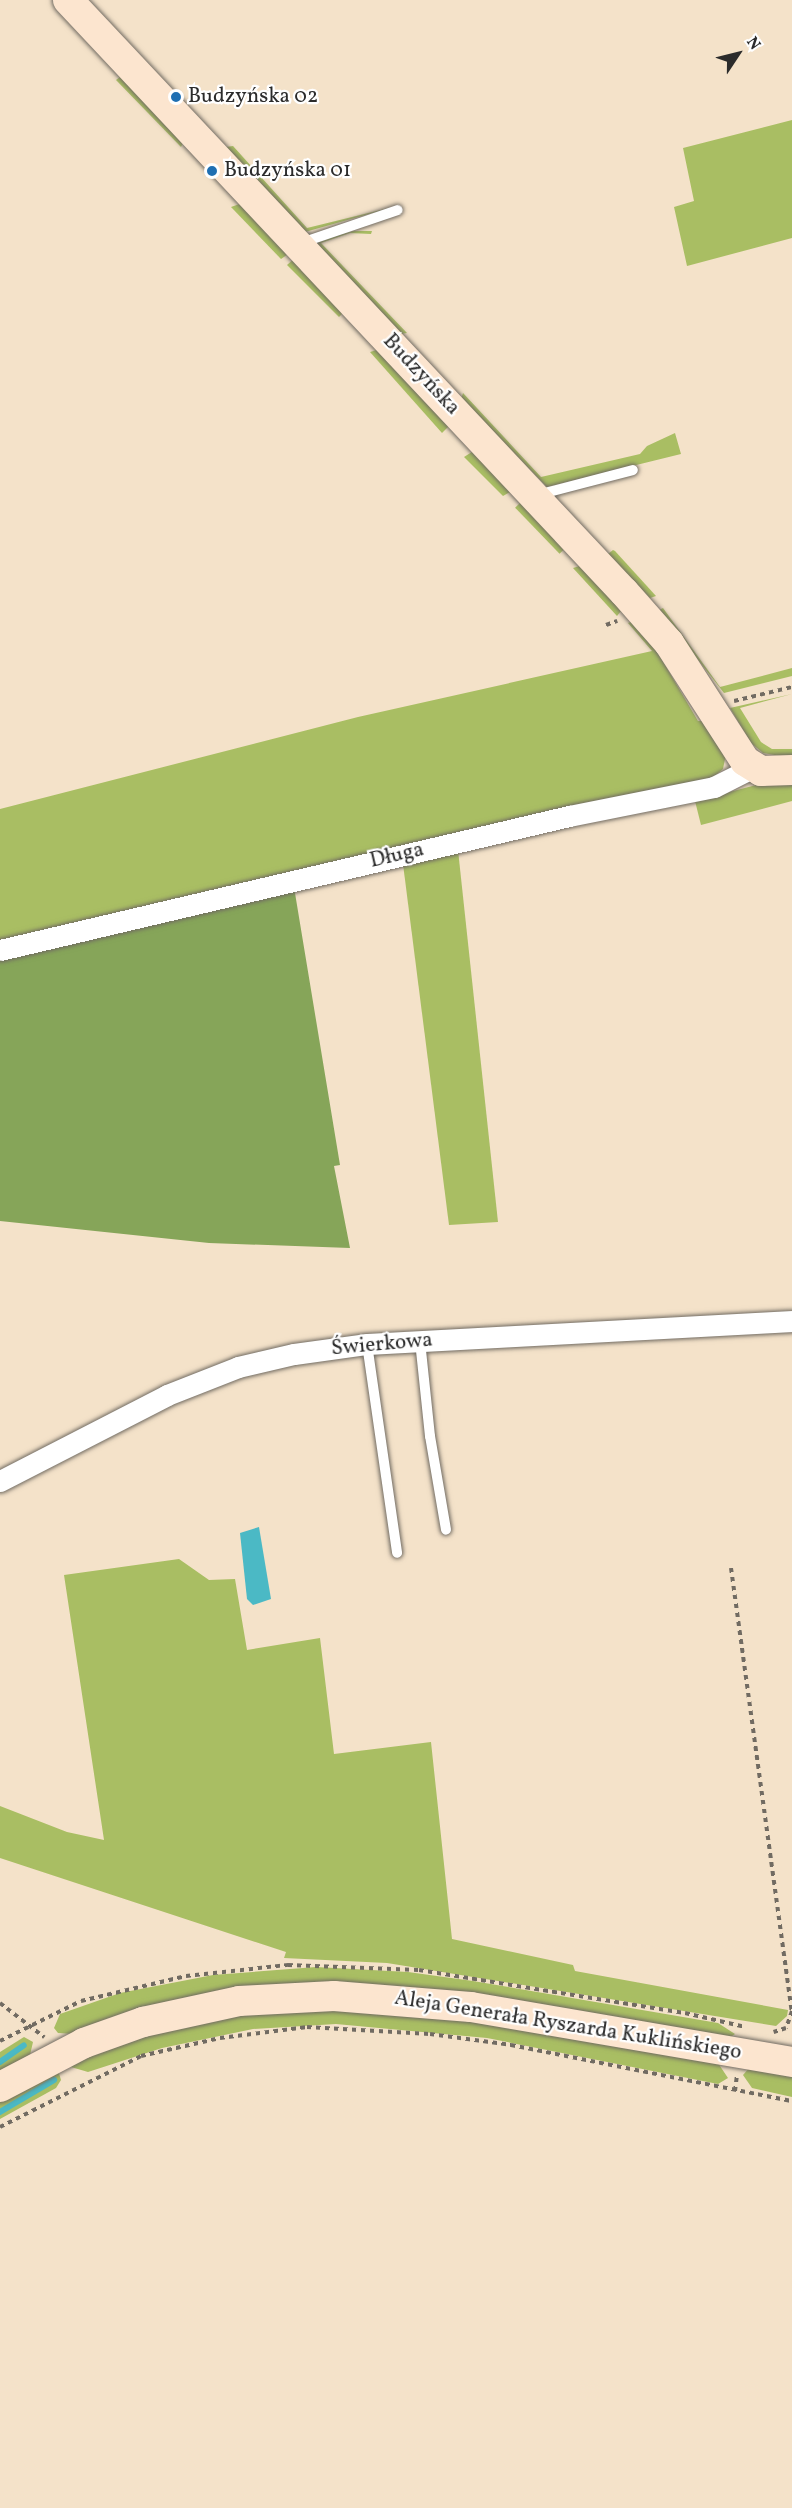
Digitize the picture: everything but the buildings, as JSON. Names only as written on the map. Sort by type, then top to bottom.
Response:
[{"type":"street","name":"Budzyńska","points":[[68,0],[669,643],[752,768]]},
{"type":"street","points":[[752,768],[770,772],[792,770]]},
{"type":"street","name":"Długa","points":[[0,950],[569,816],[714,787],[752,768]]},
{"type":"street","name":"Świerkowa","points":[[0,1481],[206,1379],[294,1354],[367,1344],[792,1321]]},
{"type":"street","name":"Aleja Generała Ryszarda Kuklińskiego","points":[[0,2087],[84,2043],[143,2022],[205,2007],[276,1998],[334,1996],[427,2001],[747,2041],[792,2062]]},
{"type":"lane","points":[[298,245],[343,226],[398,210]]},
{"type":"lane","points":[[343,226],[372,227]]},
{"type":"lane","points":[[534,496],[633,470]]},
{"type":"lane","points":[[420,1341],[430,1436],[446,1530]]},
{"type":"lane","points":[[367,1344],[397,1553]]},
{"type":"path","points":[[712,708],[792,686]]},
{"type":"path","points":[[731,1568],[792,2011],[786,2028],[765,2031]]},
{"type":"path","points":[[0,2127],[141,2056],[220,2037],[307,2027],[430,2034],[511,2045],[792,2101]]},
{"type":"green space","points":[[120,77],[129,79],[183,143],[181,147],[116,80]]},
{"type":"green space","points":[[792,120],[792,238],[687,266],[674,207],[694,201],[683,148]]},
{"type":"green space","points":[[233,146],[307,228],[397,206],[305,232],[226,147]]},
{"type":"green space","points":[[245,202],[291,252],[281,259],[231,207]]},
{"type":"green space","points":[[353,231],[372,231],[371,234],[350,233],[321,243],[407,333],[401,334],[315,245],[316,241]]},
{"type":"green space","points":[[296,257],[344,311],[339,317],[287,265]]},
{"type":"green space","points":[[383,348],[449,426],[442,433],[370,352]]},
{"type":"green space","points":[[463,393],[541,477],[640,454],[647,446],[675,433],[681,454],[547,487],[461,399]]},
{"type":"green space","points":[[475,450],[512,491],[503,496],[464,457]]},
{"type":"green space","points":[[523,500],[567,546],[560,554],[515,508]]},
{"type":"green space","points":[[613,550],[656,596],[650,598],[608,554]]},
{"type":"green space","points":[[586,564],[621,611],[617,616],[573,568]]},
{"type":"green space","points":[[663,608],[720,687],[792,668],[792,676],[724,693],[659,610]]},
{"type":"green space","points":[[638,619],[698,721],[703,721],[726,754],[723,769],[711,779],[0,941],[0,809],[358,717],[652,651],[628,623]]},
{"type":"green space","points":[[792,694],[740,708],[761,742],[772,749],[792,749],[792,758],[763,753],[751,743],[730,708]]},
{"type":"green space","points":[[792,782],[792,801],[701,825],[695,801],[760,784]]},
{"type":"green space","points":[[458,850],[498,1222],[449,1225],[403,864]]},
{"type":"green space","points":[[294,887],[340,1165],[334,1166],[350,1248],[209,1243],[0,1221],[0,957]]},
{"type":"green space","points":[[179,1559],[209,1580],[235,1579],[247,1650],[320,1638],[334,1754],[431,1742],[452,1939],[573,1965],[575,1971],[788,2010],[787,2016],[776,2026],[387,1963],[284,1958],[286,1952],[0,1858],[0,1806],[67,1832],[104,1840],[64,1575]]},
{"type":"green space","points":[[316,1967],[408,1972],[473,1981],[718,2023],[735,2034],[729,2038],[424,1990],[74,2034],[58,2033],[54,2028],[60,2014],[120,1993],[213,1975]]},
{"type":"green space","points":[[262,2010],[406,2011],[718,2063],[728,2078],[718,2084],[487,2038],[336,2024],[253,2029],[162,2048],[88,2072],[71,2067],[70,2064],[127,2040]]},
{"type":"green space","points":[[24,2037],[33,2042],[30,2055],[0,2073],[0,2052]]},
{"type":"green space","points":[[750,2067],[792,2073],[792,2097],[752,2088],[743,2075]]},
{"type":"green space","points":[[58,2070],[61,2080],[56,2088],[0,2119],[0,2102]]},
{"type":"water","points":[[259,1527],[271,1599],[253,1605],[247,1599],[240,1533]]},
{"type":"waterway","points":[[0,2062],[24,2045]]},
{"type":"waterway","points":[[0,2112],[54,2080]]},
{"type":"place","name":"Budzyńska 02","points":[[176,97]]},
{"type":"place","name":"Budzyńska 01","points":[[212,171]]}]
